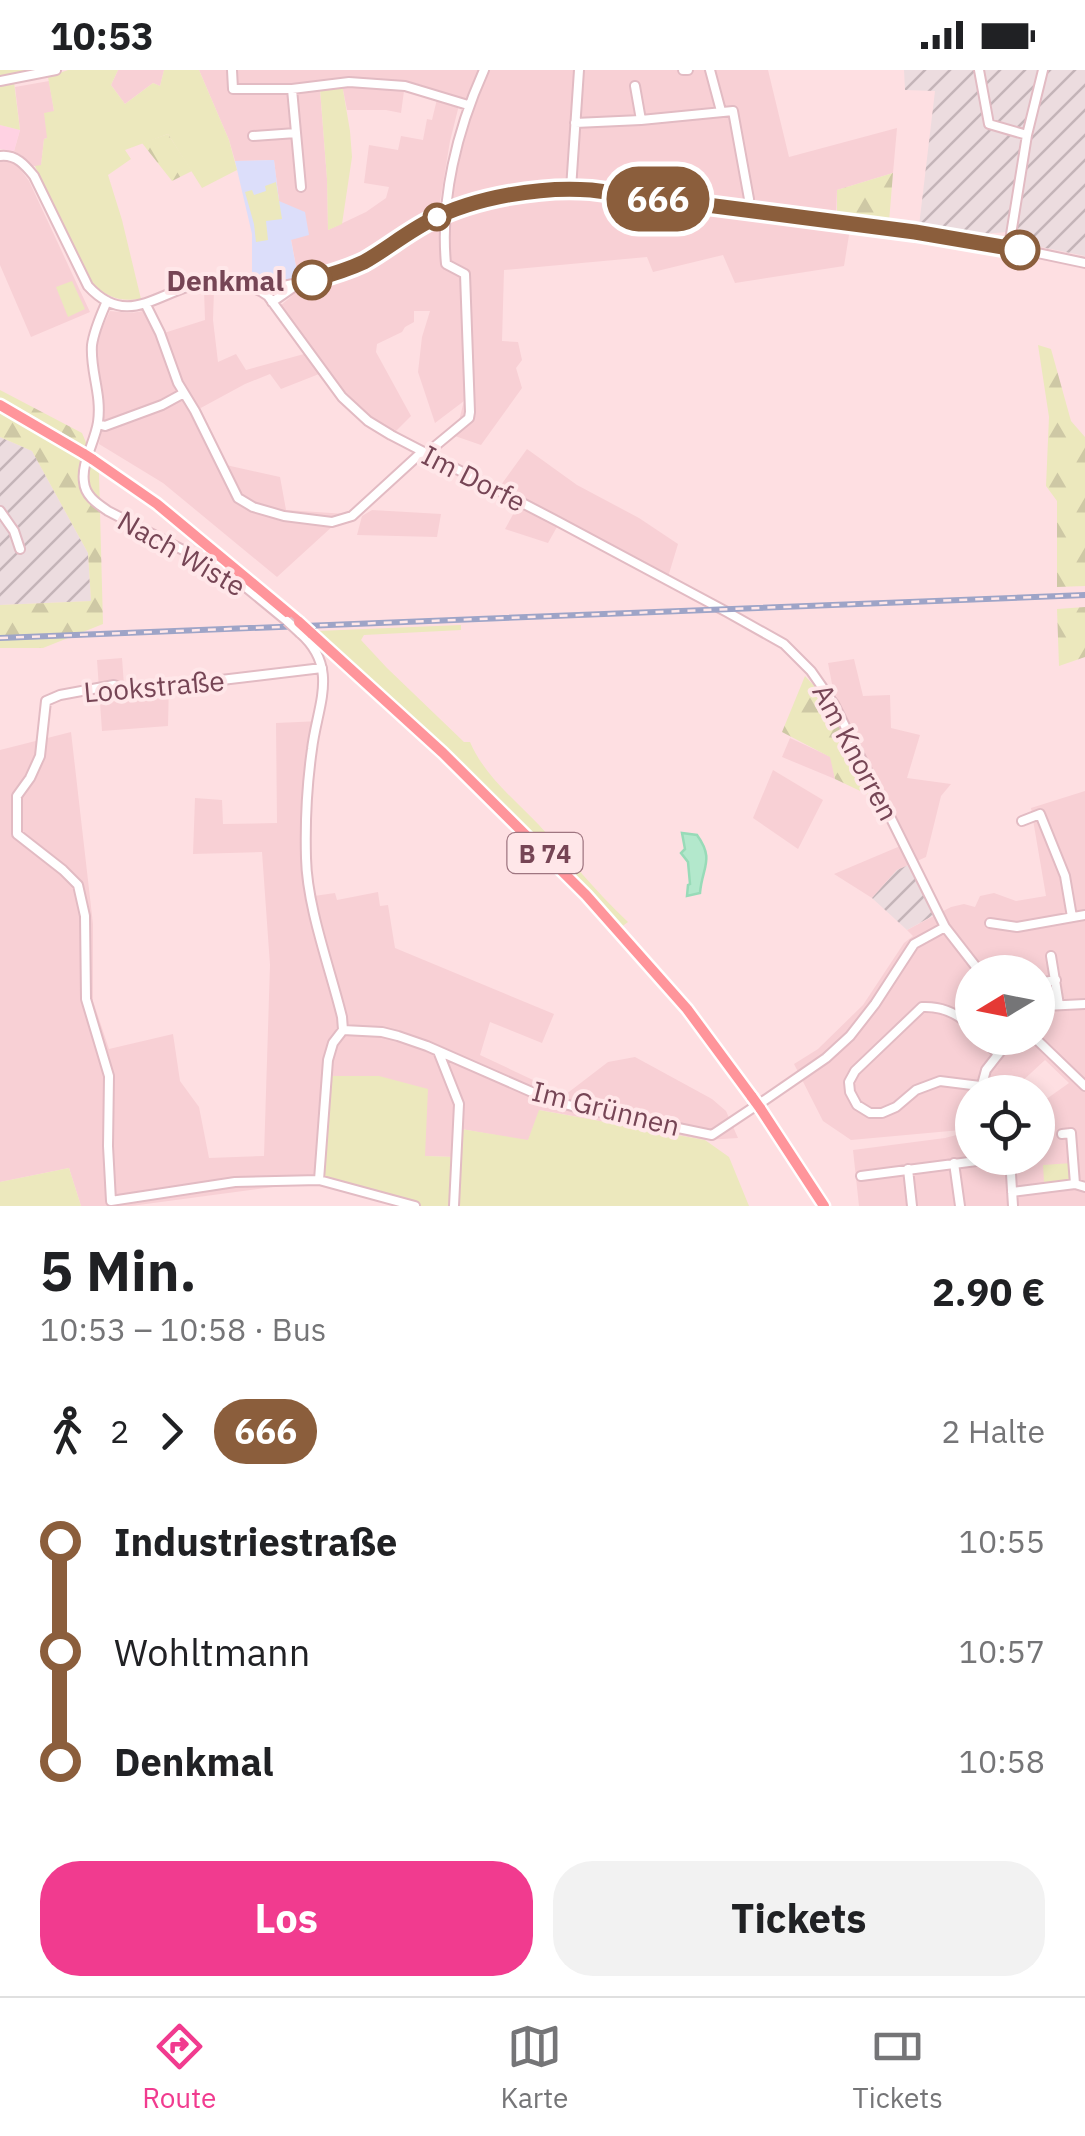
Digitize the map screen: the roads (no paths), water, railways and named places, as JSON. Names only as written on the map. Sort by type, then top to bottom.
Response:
[{"type":"main road","name":"B 74","points":[[0,405],[88,456],[158,504],[390,702],[493,800],[596,906],[687,1009],[824,1206]]},
{"type":"street","points":[[0,82],[56,70]]},
{"type":"street","points":[[232,70],[233,90],[292,89],[350,82],[405,86],[468,106]]},
{"type":"street","points":[[330,70],[332,83]]},
{"type":"street","points":[[146,304],[184,393],[238,498],[284,516],[332,522],[352,516],[468,418],[470,412],[465,274],[446,264],[444,228],[451,174],[468,106],[484,70]]},
{"type":"street","points":[[571,188],[580,70]]},
{"type":"street","points":[[710,70],[721,111]]},
{"type":"street","points":[[979,70],[989,124],[1026,135]]},
{"type":"street","points":[[1009,247],[1026,135],[1042,70]]},
{"type":"street","points":[[635,86],[641,120]]},
{"type":"street","points":[[292,89],[301,187]]},
{"type":"street","points":[[575,122],[733,112],[749,200],[747,211]]},
{"type":"street","points":[[253,136],[296,133]]},
{"type":"street","points":[[0,156],[22,162],[34,176],[88,286],[107,301],[123,306],[146,304],[200,284],[249,287],[264,293],[341,272],[446,213],[538,190],[571,188],[915,232],[1085,262]]},
{"type":"street","points":[[272,302],[299,283]]},
{"type":"street","name":"Im Dorfe","points":[[264,293],[330,383],[368,421],[728,612]]},
{"type":"street","name":"Nach Wiste","points":[[107,301],[92,341],[100,399],[98,424],[83,480],[86,490],[95,502],[231,575],[299,627],[318,653],[322,668]]},
{"type":"street","points":[[98,424],[105,426],[184,393]]},
{"type":"street","points":[[0,511],[14,530],[20,549]]},
{"type":"street","name":"Am Knorren","points":[[728,612],[784,644],[823,686],[944,928],[966,955]]},
{"type":"street","points":[[322,668],[324,686],[312,748],[306,860],[343,1030],[333,1043],[328,1060],[319,1180],[415,1206]]},
{"type":"street","name":"Lookstraße","points":[[319,1180],[236,1182],[111,1201],[109,1076],[86,999],[85,916],[78,885],[17,834],[17,796],[40,756],[46,701],[60,695],[114,685],[129,691],[322,668]]},
{"type":"street","points":[[1022,821],[1040,814],[1065,876],[1072,918]]},
{"type":"street","points":[[990,923],[1017,927],[1085,915]]},
{"type":"street","name":"Im Grünnen","points":[[343,1030],[382,1032],[412,1040],[550,1100],[712,1134],[826,1058],[875,1004],[914,944],[944,928]]},
{"type":"street","points":[[1055,975],[1059,1005]]},
{"type":"street","points":[[1055,1005],[1085,1004]]},
{"type":"street","points":[[955,1014],[937,1006],[922,1007],[855,1071],[849,1089],[857,1105],[870,1113],[882,1113],[916,1090],[940,1081],[955,1084]]},
{"type":"street","points":[[438,1052],[459,1104],[454,1206]]},
{"type":"street","points":[[1053,1055],[1085,1086]]},
{"type":"street","points":[[1012,1192],[1080,1186],[1072,1133],[1062,1134]]},
{"type":"street","points":[[861,1176],[954,1164],[960,1206]]},
{"type":"street","points":[[908,1169],[912,1206]]},
{"type":"street","points":[[1011,1175],[1012,1206]]},
{"type":"railway","points":[[0,638],[1085,595]]},
{"type":"place","name":"Denkmal","points":[[312,280]]}]
